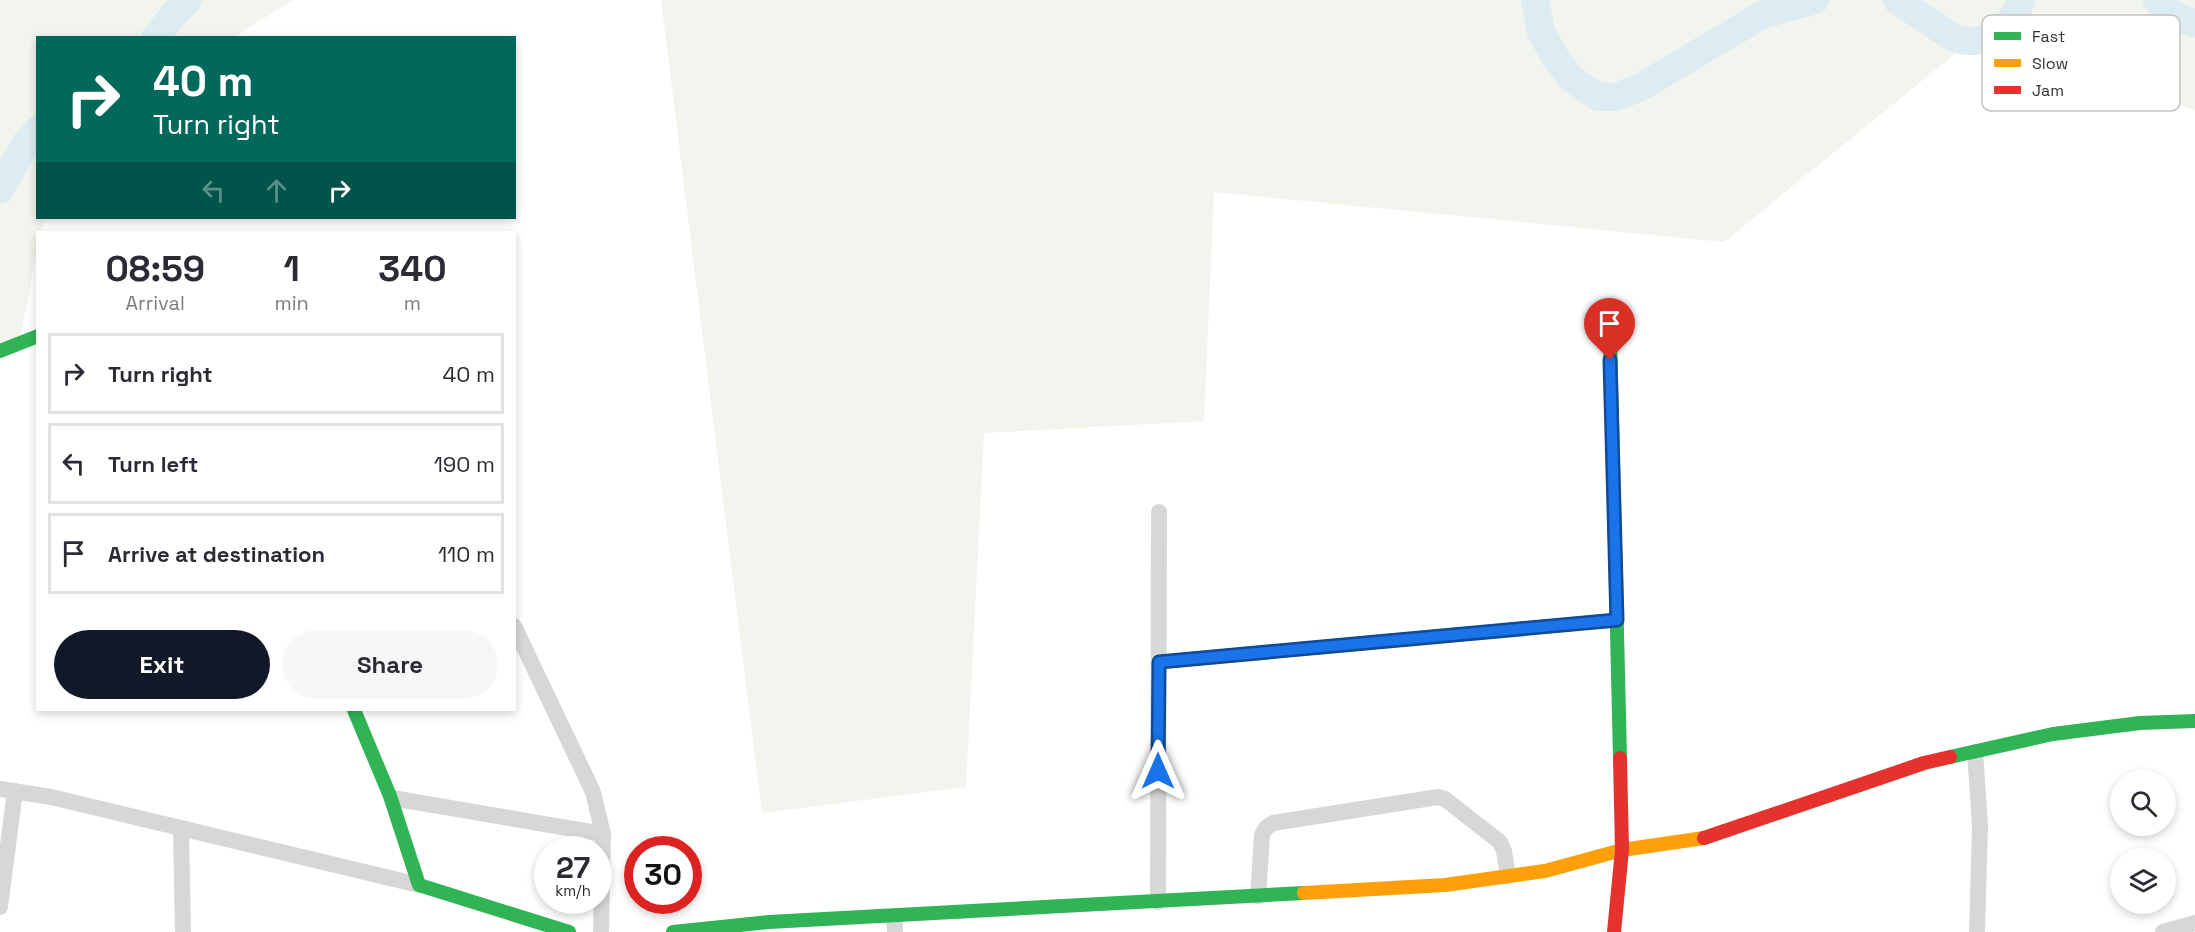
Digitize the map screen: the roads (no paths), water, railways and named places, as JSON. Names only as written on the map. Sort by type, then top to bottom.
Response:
[{"type":"street","points":[[1610,336],[1622,850],[1614,932]]},
{"type":"street","points":[[0,351],[36,337]]},
{"type":"street","points":[[1158,902],[1159,512]]},
{"type":"street","points":[[1159,662],[1617,620]]},
{"type":"street","points":[[516,630],[593,792],[603,834],[602,932]]},
{"type":"street","points":[[354,711],[392,798],[419,885]]},
{"type":"street","points":[[673,932],[769,922],[895,924],[1158,902],[1445,885],[1545,871],[1622,850],[1711,837],[1924,763],[2053,734],[2139,723],[2195,721]]},
{"type":"street","points":[[1975,752],[1980,825],[1977,932]]},
{"type":"street","points":[[0,907],[8,790],[51,797],[419,885],[569,932]]},
{"type":"street","points":[[1258,896],[1262,835],[1273,823],[1438,797],[1445,799],[1500,842],[1504,851],[1508,876]]},
{"type":"street","points":[[392,798],[603,834]]},
{"type":"street","points":[[181,828],[183,932]]},
{"type":"street","points":[[2163,932],[2195,924]]},
{"type":"waterway","points":[[157,36],[188,0]]},
{"type":"waterway","points":[[1535,0],[1541,32],[1555,57],[1572,79],[1598,97],[1616,97],[1641,87],[1762,15],[1815,0]]},
{"type":"waterway","points":[[1897,0],[1956,39],[1967,41],[1982,38]]},
{"type":"waterway","points":[[2014,15],[2021,0]]},
{"type":"waterway","points":[[2157,0],[2176,15]]},
{"type":"waterway","points":[[2180,17],[2195,23]]},
{"type":"waterway","points":[[0,190],[26,143],[36,132]]}]
